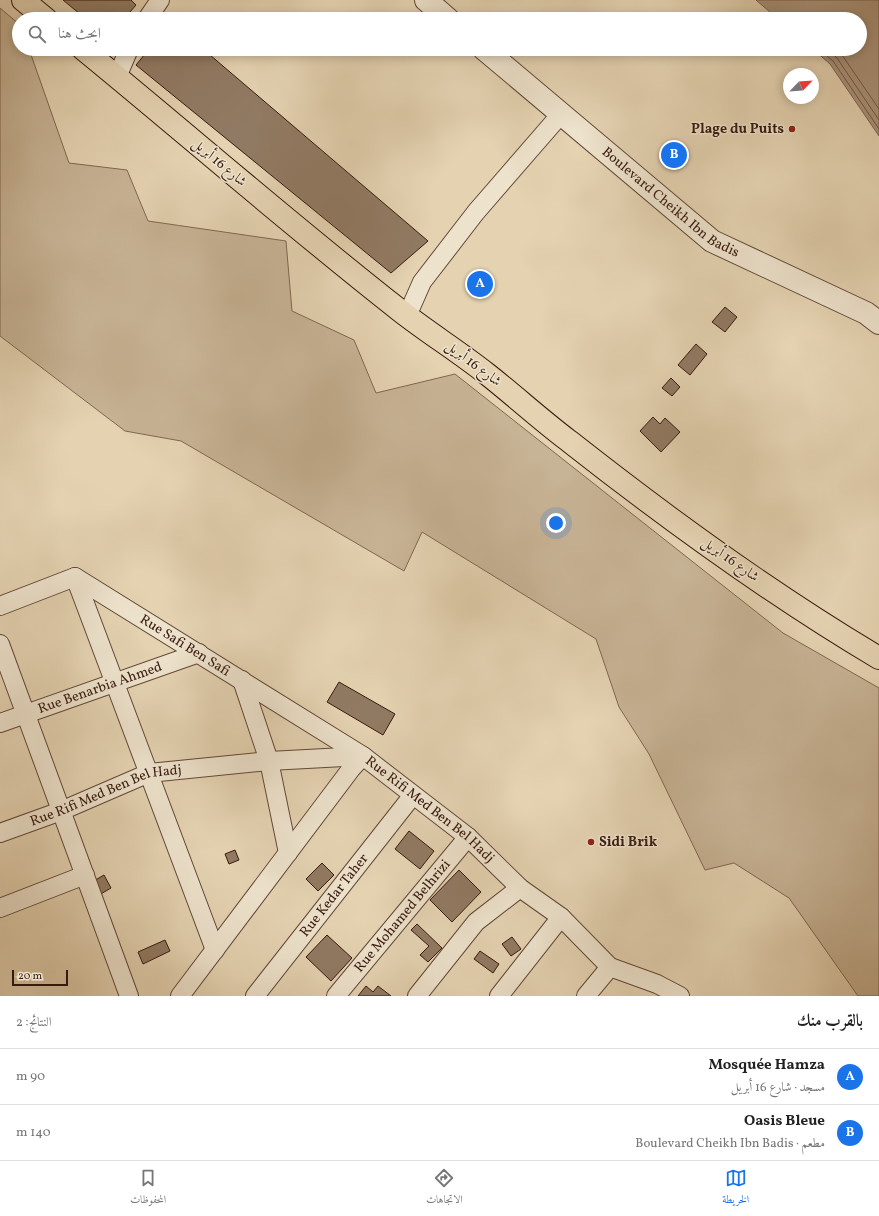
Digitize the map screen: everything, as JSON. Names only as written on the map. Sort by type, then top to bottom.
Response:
[{"type":"main road","points":[[23,0],[38,12]]},
{"type":"main road","name":"شارع 16 أبريل","points":[[92,56],[277,213],[407,316],[486,373],[568,441],[684,528],[820,623],[879,658]]},
{"type":"street","points":[[152,12],[160,0]]},
{"type":"street","points":[[426,0],[440,12]]},
{"type":"street","points":[[117,77],[126,56]]},
{"type":"street","name":"Boulevard Cheikh Ibn Badis","points":[[492,56],[712,241],[866,313],[879,324]]},
{"type":"street","points":[[407,316],[422,282],[476,212],[561,114]]},
{"type":"street","points":[[0,606],[75,577],[215,950]]},
{"type":"street","name":"Rue Safi Ben Safi","points":[[75,577],[363,756]]},
{"type":"street","points":[[0,644],[129,996]]},
{"type":"street","name":"Rue Benarbia Ahmed","points":[[0,723],[199,653]]},
{"type":"street","points":[[242,680],[269,761],[288,852]]},
{"type":"street","points":[[180,996],[288,852],[363,756]]},
{"type":"street","name":"Rue Rifi Med Ben Bel Hadj","points":[[0,833],[61,811],[149,773],[269,761],[363,756],[468,837],[520,888],[561,917],[610,967],[657,984],[680,996]]},
{"type":"street","name":"Rue Kedar Taher","points":[[255,996],[413,795]]},
{"type":"street","name":"Rue Mohamed Belhrizi","points":[[336,996],[468,837]]},
{"type":"street","points":[[0,908],[85,875]]},
{"type":"street","points":[[417,996],[476,922],[520,888]]},
{"type":"street","points":[[499,996],[561,917]]},
{"type":"street","points":[[586,996],[610,967]]},
{"type":"shaded area","points":[[0,8],[12,18],[12,56],[31,56],[69,163],[127,170],[148,221],[286,241],[292,311],[354,340],[376,393],[455,374],[783,633],[879,688],[879,996],[858,996],[789,898],[734,863],[705,870],[649,754],[619,707],[596,639],[422,532],[404,571],[181,441],[125,431],[0,336]]},
{"type":"water","points":[[756,0],[879,0],[879,136],[830,64],[821,56],[867,56],[867,12],[770,12]]},
{"type":"building","points":[[63,0],[131,0],[136,5],[130,12],[78,12]]},
{"type":"building","points":[[143,56],[211,56],[428,241],[391,273],[136,65]]},
{"type":"building","points":[[725,307],[737,317],[725,332],[712,322]]},
{"type":"building","points":[[696,344],[707,354],[690,375],[678,365]]},
{"type":"building","points":[[671,378],[680,387],[672,396],[662,388]]},
{"type":"building","points":[[653,417],[660,424],[665,418],[680,432],[661,452],[640,431]]},
{"type":"building","points":[[339,682],[395,714],[383,735],[327,702]]},
{"type":"building","points":[[409,831],[434,851],[420,869],[395,849]]},
{"type":"building","points":[[235,850],[239,860],[229,864],[225,854]]},
{"type":"building","points":[[322,863],[334,875],[318,891],[306,879]]},
{"type":"building","points":[[459,870],[481,892],[452,922],[430,900]]},
{"type":"building","points":[[104,875],[111,888],[94,898],[87,885]]},
{"type":"building","points":[[417,924],[442,948],[428,962],[420,955],[429,946],[411,930]]},
{"type":"building","points":[[327,935],[352,958],[331,981],[306,957]]},
{"type":"building","points":[[512,937],[521,949],[511,956],[502,944]]},
{"type":"building","points":[[165,940],[170,951],[143,964],[138,952]]},
{"type":"building","points":[[480,951],[499,964],[493,973],[474,959]]},
{"type":"building","points":[[366,986],[373,992],[378,986],[391,996],[358,996]]},
{"type":"place","name":"Plage du Puits","points":[[792,129]]},
{"type":"place","name":"Oasis Bleue","points":[[674,155]]},
{"type":"place","name":"Mosquée Hamza","points":[[480,284]]},
{"type":"place","name":"Sidi Brik","points":[[591,842]]}]
